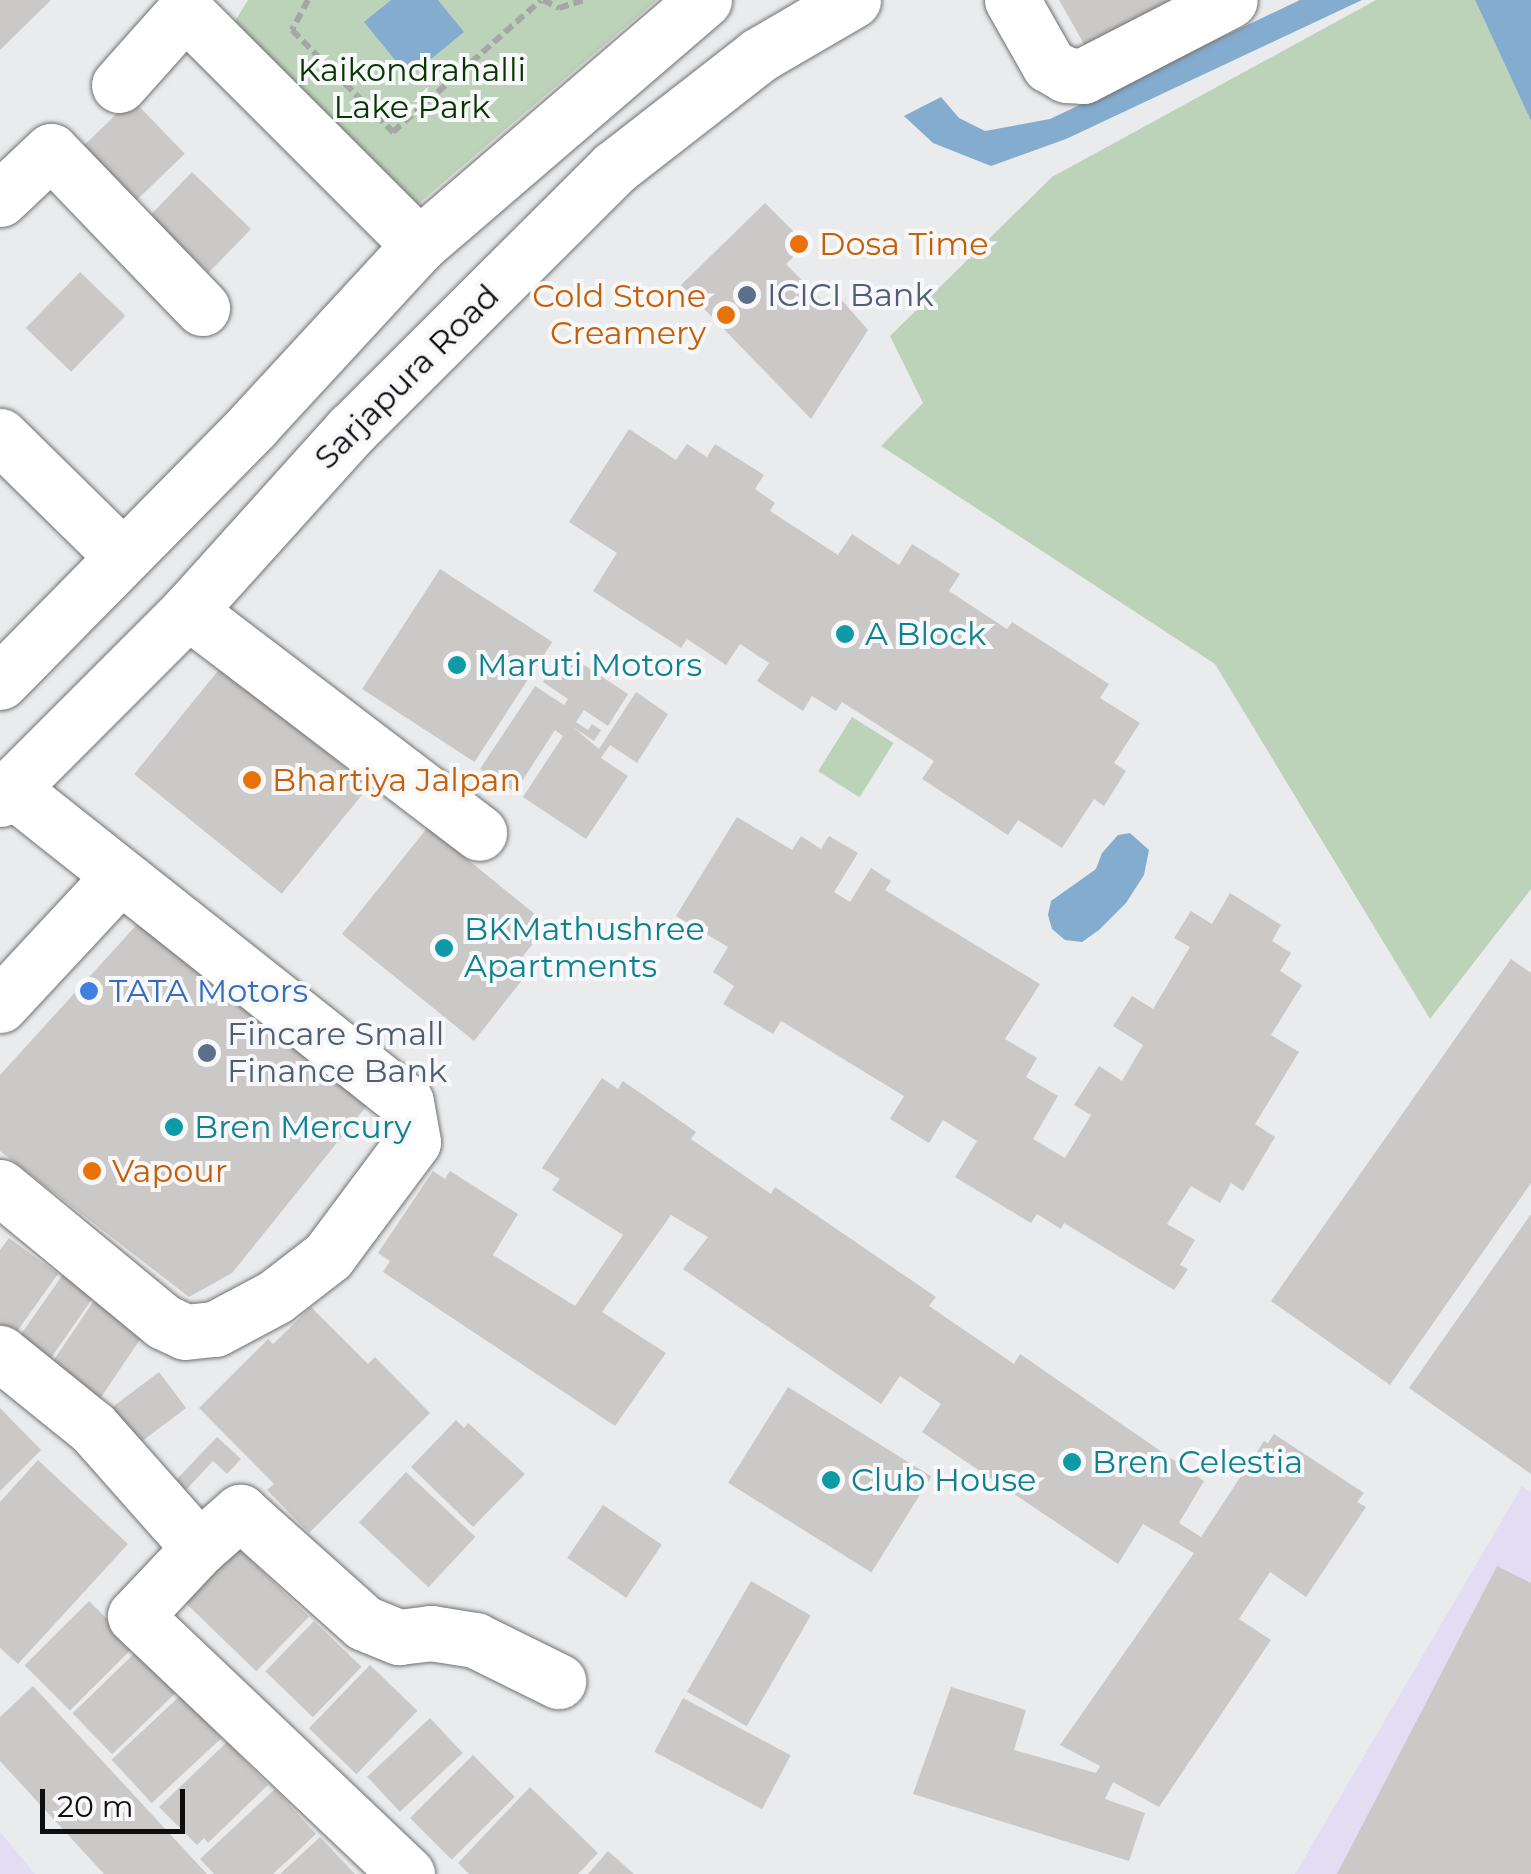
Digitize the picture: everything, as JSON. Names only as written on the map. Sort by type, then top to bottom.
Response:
[{"type":"main road","points":[[0,682],[254,424],[420,245],[604,82],[704,0]]},
{"type":"main road","name":"Sarjapura Road","points":[[5,793],[188,610],[352,429],[614,168],[759,55],[853,0]]},
{"type":"main road","points":[[1012,0],[1049,64],[1066,76],[1082,76],[1230,0]]},
{"type":"main road","points":[[119,85],[185,11],[420,245]]},
{"type":"main road","points":[[0,199],[51,151],[202,308]]},
{"type":"main road","points":[[0,436],[121,555]]},
{"type":"main road","points":[[188,610],[479,833]]},
{"type":"main road","points":[[0,1187],[164,1322],[184,1332],[215,1329],[275,1297],[328,1256],[413,1142],[406,1102],[120,876],[5,793]]},
{"type":"main road","points":[[0,1005],[120,876]]},
{"type":"main road","points":[[0,1353],[93,1428],[200,1548]]},
{"type":"main road","points":[[407,1874],[135,1616],[240,1512],[364,1624],[399,1637],[431,1633],[475,1640],[558,1681]]},
{"type":"path","points":[[308,0],[292,30],[392,132],[542,0],[559,8],[583,0]]},
{"type":"shaded area","points":[[1522,1486],[1531,1492],[1531,1874],[1295,1874]]},
{"type":"shaded area","points":[[0,1832],[35,1874],[0,1874]]},
{"type":"green space","name":"Kaikondrahalli Lake Park","points":[[248,0],[657,0],[410,211],[227,34]]},
{"type":"green space","points":[[1376,0],[1475,0],[1531,121],[1531,889],[1430,1019],[1215,664],[881,446],[923,403],[890,336],[1052,177]]},
{"type":"green space","points":[[852,717],[894,743],[860,797],[818,771]]},
{"type":"water","points":[[391,0],[438,0],[464,32],[409,77],[364,22]]},
{"type":"water","points":[[1300,0],[1362,0],[1066,139],[991,166],[933,143],[904,116],[941,97],[959,118],[985,131],[1050,119]]},
{"type":"water","points":[[1475,0],[1531,0],[1531,121]]},
{"type":"water","points":[[1130,833],[1149,850],[1144,875],[1126,903],[1099,930],[1082,942],[1065,940],[1052,929],[1048,915],[1051,901],[1096,869],[1102,853],[1118,835]]},
{"type":"building","points":[[0,0],[51,0],[0,50]]},
{"type":"building","points":[[1059,0],[1200,0],[1092,58]]},
{"type":"building","points":[[132,99],[185,154],[129,208],[76,153]]},
{"type":"building","points":[[192,172],[251,229],[209,273],[150,216]]},
{"type":"building","points":[[765,203],[806,244],[786,264],[830,309],[840,298],[868,330],[811,419],[681,285]]},
{"type":"building","points":[[80,272],[125,316],[71,372],[26,328]]},
{"type":"building","name":"A Block","points":[[629,429],[676,460],[687,444],[707,457],[715,444],[764,475],[755,489],[775,503],[770,511],[838,555],[852,534],[899,565],[912,544],[960,574],[949,591],[1007,629],[1012,622],[1109,684],[1100,698],[1140,723],[1114,763],[1126,771],[1104,806],[1094,799],[1062,848],[1018,820],[1008,835],[922,779],[934,761],[842,702],[836,711],[812,696],[803,711],[757,681],[769,663],[740,644],[726,665],[687,639],[681,648],[593,591],[617,553],[569,522]]},
{"type":"building","name":"Maruti Motors","points":[[440,569],[552,642],[474,762],[362,689]]},
{"type":"building","points":[[563,651],[628,694],[608,726],[584,710],[576,722],[588,730],[592,724],[601,730],[594,741],[573,727],[599,749],[636,692],[668,714],[637,763],[610,745],[601,758],[628,776],[586,839],[523,797],[563,736],[555,730],[515,792],[480,769],[535,686],[564,705],[568,699],[543,682]]},
{"type":"building","name":"Bhartiya Jalpan","points":[[221,667],[369,787],[282,894],[134,774]]},
{"type":"building","points":[[737,817],[792,850],[801,836],[821,849],[829,836],[858,853],[834,892],[850,902],[871,868],[891,881],[885,890],[1040,984],[1005,1039],[1037,1058],[1026,1077],[1058,1096],[1033,1139],[1065,1158],[1091,1115],[1074,1105],[1099,1066],[1122,1081],[1143,1045],[1113,1026],[1132,996],[1153,1009],[1190,947],[1174,938],[1191,911],[1212,924],[1230,893],[1281,925],[1272,941],[1291,953],[1280,971],[1302,985],[1271,1035],[1299,1052],[1255,1124],[1275,1137],[1243,1191],[1231,1183],[1220,1203],[1191,1186],[1167,1224],[1195,1240],[1180,1265],[1188,1269],[1174,1290],[1064,1223],[1061,1229],[1037,1214],[1031,1223],[955,1177],[977,1141],[943,1120],[929,1143],[890,1119],[904,1096],[781,1021],[773,1034],[723,1004],[734,986],[713,972],[728,947],[676,916]]},
{"type":"building","name":"BKMathushree Apartments","points":[[428,827],[548,925],[519,961],[530,970],[474,1041],[342,934]]},
{"type":"building","name":"Bren Mercury","points":[[141,920],[368,1104],[232,1273],[189,1297],[0,1151],[0,1075]]},
{"type":"building","points":[[1511,959],[1531,973],[1531,1183],[1390,1385],[1271,1301]]},
{"type":"building","name":"Bren Celestia","points":[[602,1078],[618,1089],[623,1081],[696,1132],[691,1139],[771,1194],[775,1187],[936,1297],[929,1306],[1014,1364],[1020,1354],[1204,1481],[1179,1523],[1201,1537],[1264,1441],[1268,1443],[1274,1434],[1364,1493],[1357,1502],[1366,1507],[1306,1597],[1270,1572],[1239,1619],[1271,1640],[1159,1807],[1113,1782],[1105,1799],[1145,1813],[1129,1861],[913,1794],[951,1687],[1026,1710],[1014,1750],[1096,1773],[1100,1766],[1060,1745],[1194,1553],[1143,1524],[1118,1564],[922,1432],[941,1404],[900,1376],[881,1404],[683,1269],[708,1237],[671,1215],[602,1312],[666,1353],[615,1426],[383,1272],[390,1261],[378,1253],[433,1171],[445,1179],[450,1171],[518,1214],[493,1255],[575,1306],[623,1235],[552,1190],[560,1179],[542,1168]]},
{"type":"building","points":[[1531,1214],[1531,1474],[1409,1388]]},
{"type":"building","points":[[9,1238],[58,1274],[8,1344],[0,1338],[0,1250]]},
{"type":"building","points":[[64,1273],[95,1295],[42,1370],[11,1348]]},
{"type":"building","points":[[95,1299],[145,1333],[97,1404],[47,1370]]},
{"type":"building","points":[[311,1307],[368,1364],[375,1357],[430,1413],[309,1533],[267,1490],[274,1484],[199,1408],[268,1339],[273,1344]]},
{"type":"building","points":[[159,1372],[186,1408],[133,1448],[105,1412]]},
{"type":"building","name":"Club House","points":[[788,1387],[931,1477],[871,1572],[728,1483]]},
{"type":"building","points":[[0,1408],[41,1450],[0,1491]]},
{"type":"building","points":[[456,1420],[464,1428],[468,1423],[525,1474],[473,1527],[411,1467]]},
{"type":"building","points":[[217,1437],[241,1459],[227,1474],[213,1461],[186,1490],[176,1480]]},
{"type":"building","points":[[38,1460],[128,1544],[18,1664],[0,1648],[0,1502]]},
{"type":"building","points":[[406,1472],[475,1537],[428,1587],[359,1522]]},
{"type":"building","points":[[603,1505],[662,1545],[626,1598],[567,1558]]},
{"type":"building","points":[[235,1545],[309,1617],[256,1671],[182,1600]]},
{"type":"building","points":[[1497,1566],[1531,1583],[1531,1874],[1337,1874]]},
{"type":"building","points":[[751,1581],[811,1616],[747,1726],[687,1692]]},
{"type":"building","points":[[89,1601],[134,1646],[70,1711],[25,1665]]},
{"type":"building","points":[[314,1621],[361,1667],[313,1717],[265,1671]]},
{"type":"building","points":[[138,1650],[178,1691],[112,1754],[73,1713]]},
{"type":"building","points":[[370,1665],[417,1711],[356,1774],[309,1728]]},
{"type":"building","points":[[33,1686],[207,1874],[104,1874],[0,1761],[0,1717]]},
{"type":"building","points":[[181,1695],[221,1738],[152,1803],[112,1760]]},
{"type":"building","points":[[683,1698],[791,1755],[762,1809],[654,1752]]},
{"type":"building","points":[[430,1718],[463,1753],[400,1812],[367,1777]]},
{"type":"building","points":[[227,1742],[268,1785],[208,1843],[204,1838],[197,1845],[159,1807]]},
{"type":"building","points":[[473,1755],[515,1797],[452,1860],[410,1818]]},
{"type":"building","points":[[530,1787],[598,1853],[578,1874],[469,1874],[458,1863]]},
{"type":"building","points":[[275,1789],[316,1834],[273,1874],[214,1874],[200,1859]]},
{"type":"building","points":[[320,1837],[355,1874],[280,1874]]},
{"type":"building","points":[[608,1851],[634,1874],[588,1874]]},
{"type":"place","name":"Dosa Time","points":[[799,244]]},
{"type":"place","name":"ICICI Bank","points":[[747,295]]},
{"type":"place","name":"Cold Stone Creamery","points":[[726,315]]},
{"type":"place","name":"A Block","points":[[845,634]]},
{"type":"place","name":"Maruti Motors","points":[[457,665]]},
{"type":"place","name":"Bhartiya Jalpan","points":[[252,780]]},
{"type":"place","name":"BKMathushree Apartments","points":[[444,948]]},
{"type":"place","name":"TATA Motors","points":[[89,991]]},
{"type":"place","name":"Fincare Small Finance Bank","points":[[207,1053]]},
{"type":"place","name":"Bren Mercury","points":[[174,1127]]},
{"type":"place","name":"Vapour","points":[[92,1171]]},
{"type":"place","name":"Bren Celestia","points":[[1072,1462]]},
{"type":"place","name":"Club House","points":[[831,1480]]}]
